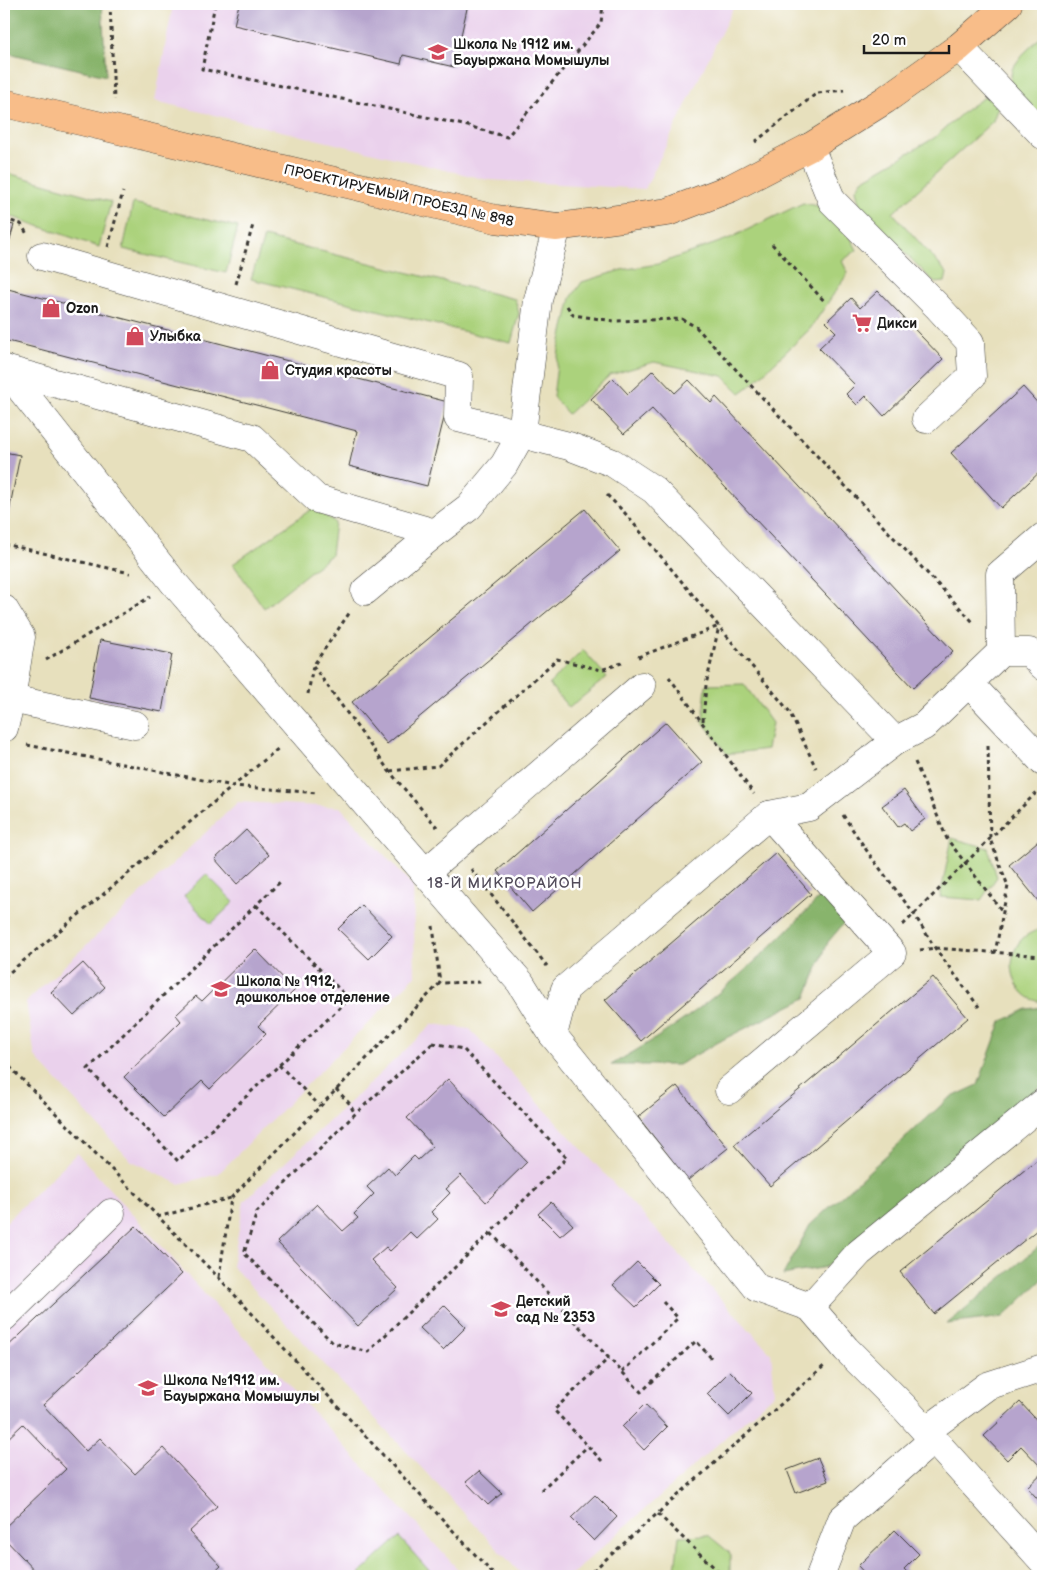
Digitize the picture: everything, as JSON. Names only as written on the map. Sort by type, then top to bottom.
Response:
[{"type":"main road","name":"ПРОЕКТИРУЕМЫЙ ПРОЕЗД № 898","points":[[4,103],[496,219],[557,227],[668,212],[731,188],[810,148],[885,100],[960,48],[1008,4]]},
{"type":"lane","points":[[960,48],[1043,135]]},
{"type":"lane","points":[[810,148],[832,201],[937,306],[970,342],[972,376],[926,419]]},
{"type":"lane","points":[[365,591],[435,533],[470,507],[504,465],[522,433],[538,300],[557,227]]},
{"type":"lane","points":[[42,256],[459,376],[458,418],[569,446],[613,463],[654,490],[895,742]]},
{"type":"lane","points":[[4,369],[252,438],[318,499],[435,533]]},
{"type":"lane","points":[[4,369],[174,583],[520,982],[553,1035],[757,1288],[810,1307],[846,1349],[930,1435],[1043,1561]]},
{"type":"lane","points":[[1001,652],[1000,574],[1043,537]]},
{"type":"lane","points":[[4,608],[21,636],[13,689],[13,736]]},
{"type":"lane","points":[[553,1035],[565,989],[769,815],[809,807],[895,742],[924,726],[1001,652],[1029,652],[1043,666]]},
{"type":"lane","points":[[968,683],[1043,762]]},
{"type":"lane","points":[[425,872],[642,686]]},
{"type":"lane","points":[[13,689],[135,725]]},
{"type":"lane","points":[[730,1090],[892,953],[769,815]]},
{"type":"lane","points":[[810,1307],[859,1253],[1043,1104]]},
{"type":"lane","points":[[4,1316],[111,1213]]},
{"type":"lane","points":[[820,1576],[842,1519],[930,1435],[987,1386],[1043,1368]]},
{"type":"path","points":[[110,4],[114,100]]},
{"type":"path","points":[[216,4],[202,69],[468,126],[507,137],[601,23],[603,4]]},
{"type":"path","points":[[755,142],[817,93],[845,90]]},
{"type":"path","points":[[105,98],[123,102]]},
{"type":"path","points":[[101,273],[123,192]]},
{"type":"path","points":[[228,310],[253,225]]},
{"type":"path","points":[[772,244],[826,303]]},
{"type":"path","points":[[564,303],[574,315],[614,321],[682,319],[696,328],[1001,652]]},
{"type":"path","points":[[605,493],[624,512],[788,711],[828,793],[869,854],[914,914],[935,948],[979,1007]]},
{"type":"path","points":[[4,544],[174,583]]},
{"type":"path","points":[[13,689],[174,583]]},
{"type":"path","points":[[4,977],[301,730],[312,666],[365,591]]},
{"type":"path","points":[[634,658],[719,626]]},
{"type":"path","points":[[703,722],[706,686],[719,626]]},
{"type":"path","points":[[650,652],[656,660]]},
{"type":"path","points":[[390,771],[438,766],[557,659],[601,670],[626,661]]},
{"type":"path","points":[[668,676],[769,815]]},
{"type":"path","points":[[988,703],[990,839],[1008,886],[995,953]]},
{"type":"path","points":[[13,736],[232,786],[359,796]]},
{"type":"path","points":[[895,742],[911,754],[947,839],[1003,911]]},
{"type":"path","points":[[1043,786],[891,937],[892,953],[935,948],[1043,956]]},
{"type":"path","points":[[256,905],[349,999],[178,1161],[88,1069],[256,905],[282,880]]},
{"type":"path","points":[[158,1217],[230,1198],[440,983],[520,982]]},
{"type":"path","points":[[433,1042],[463,1049],[567,1158],[368,1352],[333,1343],[244,1254],[257,1212],[355,1114],[433,1042]]},
{"type":"path","points":[[4,1061],[219,1278],[496,1576]]},
{"type":"path","points":[[279,1066],[320,1106]]},
{"type":"path","points":[[336,1090],[349,1103],[355,1114]]},
{"type":"path","points":[[219,1278],[230,1198]]},
{"type":"path","points":[[491,1233],[641,1392],[696,1341],[713,1360]]},
{"type":"path","points":[[622,1372],[678,1318],[663,1302]]},
{"type":"path","points":[[602,1461],[554,1410],[609,1358]]},
{"type":"path","points":[[587,1576],[825,1365]]},
{"type":"path","points":[[541,1490],[588,1446]]},
{"type":"path","points":[[658,1514],[723,1576]]},
{"type":"shaded area","name":"Школа № 1912 им. Бауыржана Момышулы","points":[[173,4],[735,4],[645,189],[488,180],[155,101]]},
{"type":"shaded area","name":"Школа № 1912, дошкольное отделение","points":[[238,802],[340,807],[413,886],[415,976],[218,1174],[179,1184],[130,1160],[35,1057],[26,1002]]},
{"type":"shaded area","name":"Детский сад № 2353","points":[[433,1024],[470,1029],[771,1353],[775,1393],[570,1576],[523,1576],[232,1266],[244,1201]]},
{"type":"shaded area","name":"Школа №1912 им. Бауыржана Момышулы","points":[[77,1153],[464,1576],[4,1576],[4,1224]]},
{"type":"green space","points":[[4,4],[102,4],[106,76],[4,52]]},
{"type":"green space","points":[[1043,35],[1043,120],[1010,84],[1012,69],[1022,55]]},
{"type":"green space","points":[[986,96],[999,104],[993,121],[893,213],[947,273],[945,282],[935,283],[860,208],[856,189],[862,180],[934,138],[967,109]]},
{"type":"green space","points":[[4,172],[111,202],[99,247],[4,214]]},
{"type":"green space","points":[[133,203],[238,227],[226,273],[123,249]]},
{"type":"green space","points":[[803,203],[818,206],[850,236],[857,250],[842,261],[848,273],[810,329],[750,386],[740,393],[723,376],[654,362],[610,375],[568,414],[553,397],[559,349],[571,298],[582,282],[621,270],[658,264],[728,239]]},
{"type":"green space","points":[[264,237],[515,299],[519,313],[511,343],[251,279]]},
{"type":"green space","points":[[313,508],[335,522],[331,555],[264,608],[233,564]]},
{"type":"green space","points":[[583,650],[607,677],[569,708],[549,684]]},
{"type":"green space","points":[[744,684],[772,723],[767,749],[727,754],[703,722],[706,685]]},
{"type":"green space","points":[[952,838],[988,848],[997,877],[981,900],[940,897]]},
{"type":"green space","points":[[206,874],[234,902],[211,924],[184,896]]},
{"type":"green space","points":[[830,887],[856,909],[828,942],[806,998],[724,1039],[678,1065],[611,1065],[696,1011],[770,947]]},
{"type":"green space","points":[[1043,929],[1043,1002],[1024,994],[1014,977],[1012,967],[1013,956],[1017,946],[1025,937]]},
{"type":"green space","points":[[1043,1007],[1043,1085],[826,1267],[783,1275],[810,1225],[948,1099],[978,1085],[1001,1022],[1027,1009]]},
{"type":"green space","points":[[1043,1243],[1043,1279],[1003,1317],[947,1324]]},
{"type":"green space","points":[[708,1535],[730,1553],[730,1576],[682,1576],[675,1569],[679,1536]]},
{"type":"green space","points":[[399,1537],[434,1576],[363,1576],[360,1573]]},
{"type":"building","points":[[239,4],[468,4],[454,67],[403,55],[401,64],[234,25]]},
{"type":"building","points":[[4,223],[14,225],[4,260]]},
{"type":"building","points":[[4,288],[448,402],[427,486],[349,466],[357,431],[4,340]]},
{"type":"building","points":[[878,291],[943,359],[884,416],[866,396],[857,405],[846,394],[855,385],[819,348],[836,332],[826,322],[851,298],[860,308]]},
{"type":"building","points":[[653,370],[675,393],[689,380],[711,403],[716,397],[953,651],[913,688],[652,409],[624,434],[591,399],[613,378],[628,394]]},
{"type":"building","points":[[1023,387],[1043,409],[1043,469],[1001,508],[951,453]]},
{"type":"building","points":[[4,452],[20,455],[7,522],[4,522]]},
{"type":"building","points":[[585,509],[620,551],[387,744],[352,702]]},
{"type":"building","points":[[100,640],[172,654],[162,712],[89,698]]},
{"type":"building","points":[[666,722],[702,762],[532,912],[497,871]]},
{"type":"building","points":[[904,790],[925,819],[910,831],[904,823],[898,827],[882,806]]},
{"type":"building","points":[[246,830],[269,855],[237,884],[215,859]]},
{"type":"building","points":[[1043,837],[1043,907],[1009,865]]},
{"type":"building","points":[[776,853],[811,894],[641,1041],[605,1000]]},
{"type":"building","points":[[362,905],[392,936],[369,959],[338,929]]},
{"type":"building","points":[[255,949],[295,990],[258,1026],[266,1034],[210,1089],[202,1081],[164,1117],[124,1077],[181,1021],[176,1015],[196,996],[202,1001]]},
{"type":"building","points":[[83,963],[105,987],[74,1016],[51,992]]},
{"type":"building","points":[[933,977],[968,1018],[770,1186],[734,1145]]},
{"type":"building","points":[[448,1079],[527,1162],[486,1202],[461,1175],[446,1189],[450,1193],[431,1212],[438,1219],[417,1239],[410,1232],[390,1251],[386,1247],[371,1260],[398,1288],[358,1326],[277,1242],[317,1204],[343,1231],[358,1218],[354,1214],[374,1194],[367,1187],[388,1167],[395,1175],[414,1156],[418,1160],[433,1146],[407,1118]]},
{"type":"building","points":[[677,1086],[728,1148],[688,1180],[638,1117]]},
{"type":"building","points":[[1043,1155],[1043,1225],[934,1314],[900,1272]]},
{"type":"building","points":[[551,1202],[573,1225],[560,1236],[538,1214]]},
{"type":"building","points":[[136,1226],[182,1274],[43,1405],[86,1451],[100,1438],[135,1474],[163,1448],[217,1506],[189,1532],[221,1566],[210,1576],[40,1576],[4,1538],[4,1528],[66,1469],[23,1424],[4,1442],[4,1350]]},
{"type":"building","points":[[637,1262],[659,1284],[636,1307],[613,1285]]},
{"type":"building","points":[[444,1305],[466,1327],[443,1350],[420,1328]]},
{"type":"building","points":[[730,1371],[752,1393],[729,1416],[707,1394]]},
{"type":"building","points":[[1020,1402],[1043,1427],[1043,1469],[1021,1446],[1007,1460],[984,1436]]},
{"type":"building","points":[[645,1404],[667,1427],[644,1450],[622,1427]]},
{"type":"building","points":[[818,1458],[828,1481],[796,1493],[787,1470]]},
{"type":"building","points":[[479,1471],[502,1493],[488,1505],[466,1482]]},
{"type":"building","points":[[1043,1472],[1043,1505],[1027,1487]]},
{"type":"building","points":[[595,1495],[617,1517],[594,1541],[571,1518]]},
{"type":"building","points":[[895,1530],[919,1554],[904,1569],[911,1576],[867,1576],[858,1566]]},
{"type":"place","name":"Школа № 1912 им. Бауыржана Момышулы","points":[[438,52]]},
{"type":"place","name":"Ozon","points":[[51,308]]},
{"type":"place","name":"Дикси","points":[[862,323]]},
{"type":"place","name":"Улыбка","points":[[135,336]]},
{"type":"place","name":"Студия красоты","points":[[270,370]]},
{"type":"place","name":"Школа № 1912, дошкольное отделение","points":[[221,989]]},
{"type":"place","name":"Детский сад № 2353","points":[[501,1309]]},
{"type":"place","name":"Школа №1912 им. Бауыржана Момышулы","points":[[148,1388]]},
{"type":"district","name":"18-Й МИКРОРАЙОН","points":[[505,883]]}]
